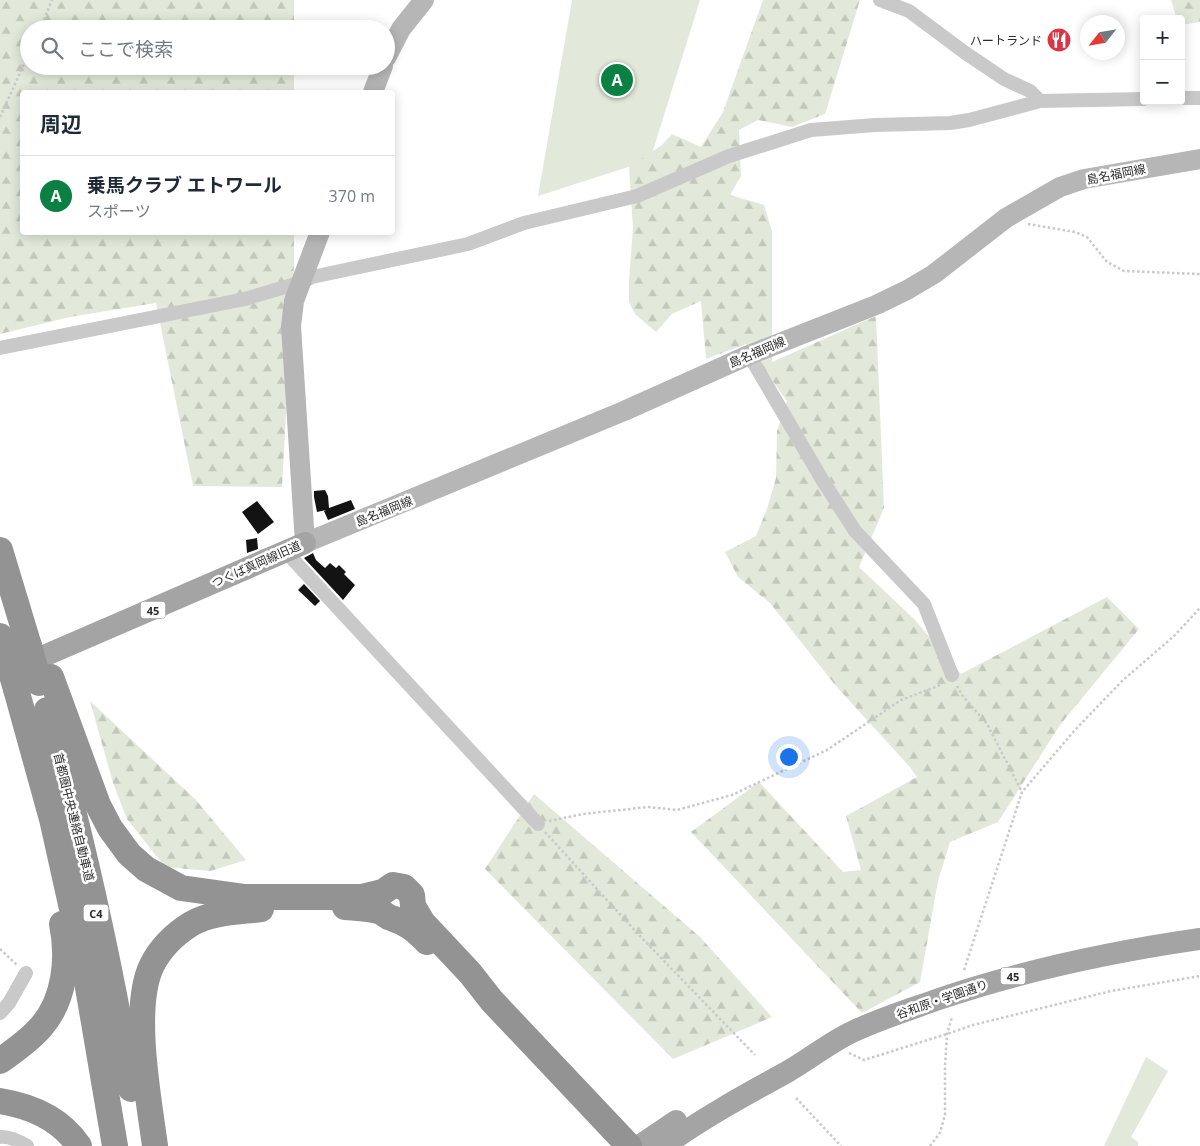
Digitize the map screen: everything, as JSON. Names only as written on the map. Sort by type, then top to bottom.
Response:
[{"type":"highway","name":"首都圏中央連絡自動車道","points":[[2,557],[19,665],[83,958],[115,1146]]},
{"type":"highway","name":"首都圏中央連絡自動車道","points":[[19,665],[84,854],[122,1035],[141,1146]]},
{"type":"highway","points":[[19,665],[110,828],[124,847],[146,869],[181,888],[245,897],[362,897],[383,892],[393,885],[404,887],[412,895],[414,906],[423,923],[470,973],[492,1001],[629,1146]]},
{"type":"highway","points":[[0,1061],[42,1026],[58,999],[64,970],[65,940],[46,851],[19,665]]},
{"type":"highway","points":[[155,1146],[143,1053],[145,988],[151,966],[162,949],[177,934],[192,924],[219,915],[277,908],[334,907],[372,910],[383,913],[393,919],[398,919],[410,926],[460,977],[492,1001]]},
{"type":"highway","points":[[0,1101],[20,1104],[38,1111],[53,1120],[79,1146]]},
{"type":"main road","points":[[395,41],[401,29],[424,0]]},
{"type":"main road","points":[[374,90],[380,75]]},
{"type":"main road","name":"島名福岡線","points":[[296,548],[624,411],[749,355],[876,305],[934,274],[1006,218],[1060,187],[1084,179],[1200,159]]},
{"type":"main road","name":"つくば真岡線旧道","points":[[19,665],[71,645],[296,548],[291,326],[294,301],[319,235]]},
{"type":"main road","name":"谷和原・学園通り","points":[[664,1146],[738,1099],[790,1071],[834,1041],[856,1030],[976,986],[1033,970],[1136,949],[1200,940]]},
{"type":"main road","name":"谷和原・学園通り","points":[[639,1146],[693,1109],[784,1056],[834,1041]]},
{"type":"street","points":[[880,0],[910,10],[964,52],[1004,79],[1030,91],[1040,101]]},
{"type":"street","points":[[1185,98],[1200,98]]},
{"type":"street","points":[[0,348],[245,299],[302,282],[312,277],[468,244],[524,224],[636,196],[729,156],[811,130],[876,124],[950,123],[969,120],[1040,101],[1140,99]]},
{"type":"street","points":[[749,355],[823,481],[855,531],[924,604],[952,675]]},
{"type":"street","points":[[296,548],[538,824]]},
{"type":"street","points":[[0,1013],[9,1004],[26,973]]},
{"type":"street","points":[[0,1137],[13,1139],[27,1146]]},
{"type":"path","points":[[44,20],[52,0]]},
{"type":"path","points":[[0,117],[20,73]]},
{"type":"path","points":[[1006,218],[1076,232],[1087,237],[1107,262],[1124,271],[1200,274]]},
{"type":"path","points":[[964,970],[1022,792],[1108,695],[1174,636],[1200,608]]},
{"type":"path","points":[[755,1055],[637,933],[538,824],[583,814],[648,807],[677,810],[732,795],[827,750],[901,700],[938,686],[952,675],[962,694],[987,724],[1022,792]]},
{"type":"path","points":[[0,949],[26,973]]},
{"type":"path","points":[[834,1041],[851,1054],[864,1060],[973,1025],[1111,990],[1200,976]]},
{"type":"path","points":[[930,1146],[940,1133],[945,1115],[944,1066],[952,1017]]},
{"type":"path","points":[[796,1098],[841,1146]]},
{"type":"green space","points":[[0,0],[294,0],[294,20],[20,20],[20,75],[294,75],[294,90],[20,90],[20,235],[294,235],[282,487],[193,486],[156,303],[70,317],[0,334]]},
{"type":"green space","points":[[572,0],[700,0],[650,160],[538,196]]},
{"type":"green space","points":[[763,0],[860,0],[825,114],[792,127],[758,120],[739,130],[741,176],[730,195],[764,205],[772,231],[772,362],[876,316],[884,508],[859,567],[915,620],[961,674],[1107,597],[1139,629],[1060,725],[998,822],[950,842],[938,881],[920,982],[862,1013],[691,832],[759,782],[843,872],[861,870],[846,816],[917,777],[836,686],[770,603],[738,577],[725,552],[756,536],[767,509],[776,478],[777,431],[787,401],[746,344],[706,359],[701,301],[672,314],[656,332],[635,314],[629,302],[633,228],[629,167],[662,145],[672,134],[701,147],[723,112]]},
{"type":"green space","points":[[1171,0],[1200,0],[1200,22],[1185,24],[1185,15],[1176,15]]},
{"type":"green space","points":[[90,701],[195,799],[246,860],[210,871],[165,867],[127,819],[113,783]]},
{"type":"green space","points":[[534,794],[700,937],[772,1017],[673,1059],[485,869]]},
{"type":"green space","points":[[1146,1057],[1168,1071],[1131,1137],[1138,1142],[1138,1146],[1104,1146]]},
{"type":"building","points":[[325,490],[328,496],[329,508],[351,500],[355,509],[328,520],[324,511],[326,510],[317,512],[314,497],[314,491]]},
{"type":"building","points":[[257,501],[274,522],[258,534],[242,512]]},
{"type":"building","points":[[257,538],[258,549],[247,553],[246,540]]},
{"type":"building","points":[[313,553],[316,560],[325,568],[330,563],[336,568],[339,565],[346,572],[344,574],[355,585],[343,600],[304,558]]},
{"type":"building","points":[[304,584],[320,601],[315,606],[298,590]]},
{"type":"place","name":"ハートランド","points":[[1059,40]]},
{"type":"place","name":"乗馬クラブ エトワール","points":[[617,80]]}]
